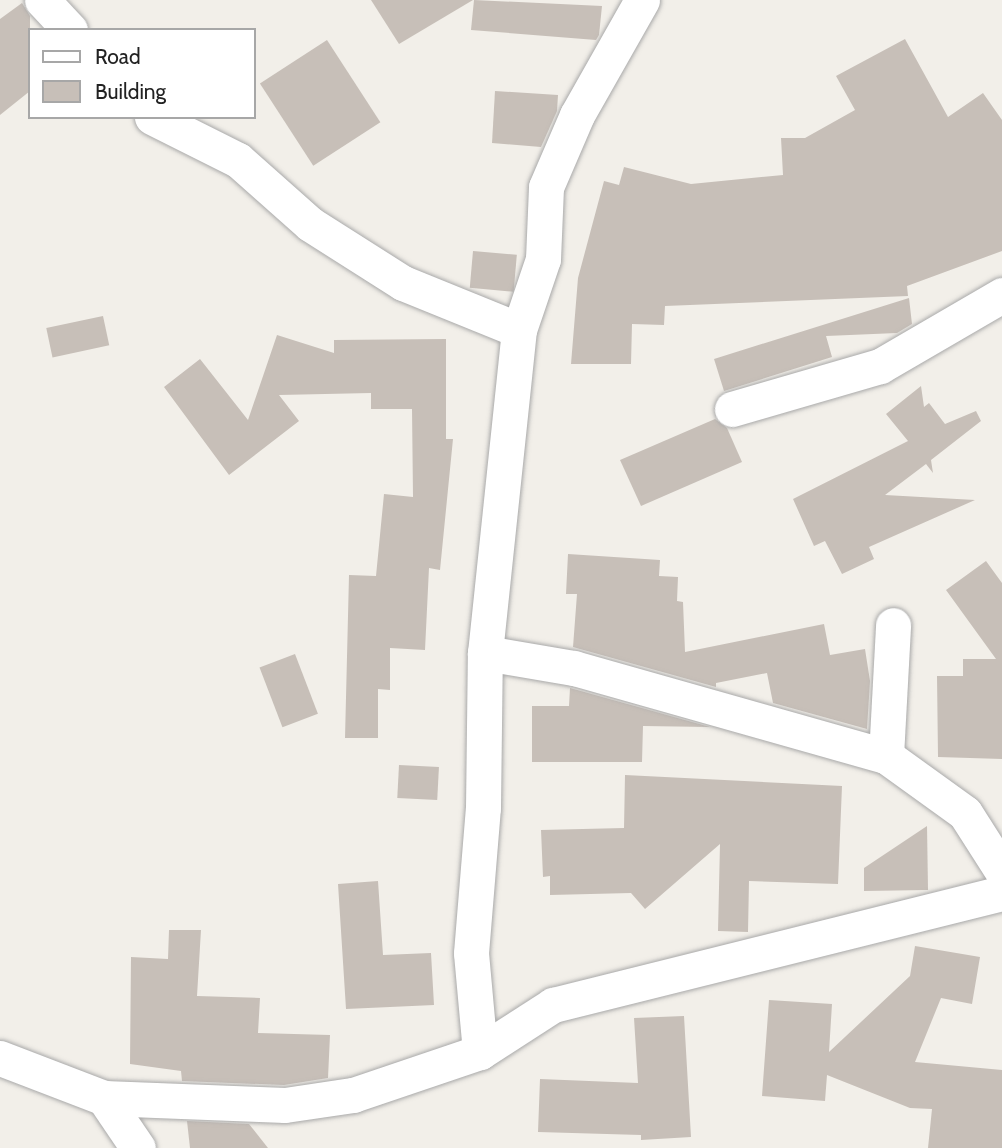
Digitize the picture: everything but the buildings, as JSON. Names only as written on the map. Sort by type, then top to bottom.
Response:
[{"type":"street","points":[[42,0],[68,28]]},
{"type":"street","points":[[480,1052],[471,953],[483,808],[485,653],[519,330],[543,258],[547,187],[578,115],[642,0]]},
{"type":"street","points":[[156,119],[238,160],[310,224],[404,283],[519,330]]},
{"type":"street","points":[[732,409],[880,366],[1002,295]]},
{"type":"street","points":[[886,756],[893,625]]},
{"type":"street","points":[[485,653],[574,668],[886,756],[965,813],[1002,871]]},
{"type":"street","points":[[0,1058],[104,1098],[285,1105],[353,1095],[480,1052],[553,1005],[1002,893]]},
{"type":"street","points":[[104,1098],[138,1148]]}]
